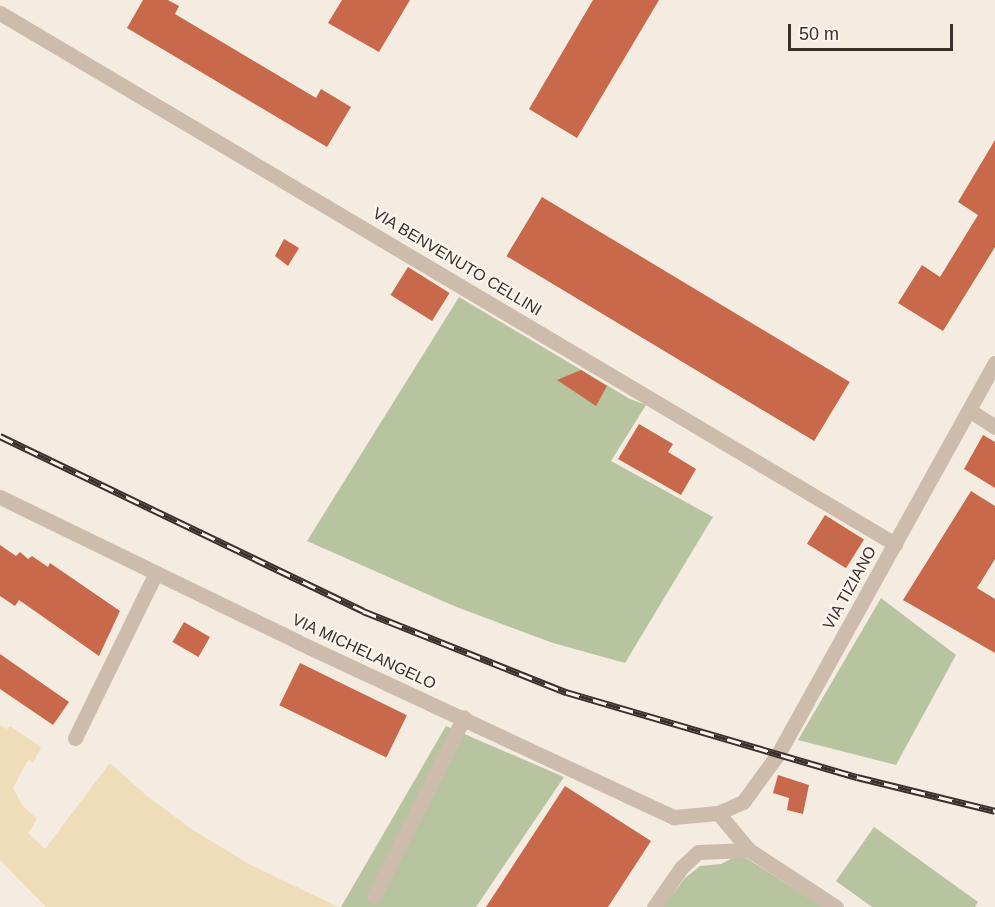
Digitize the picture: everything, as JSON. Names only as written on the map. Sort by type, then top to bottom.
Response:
[{"type":"street","name":"VIA BENVENUTO CELLINI","points":[[0,13],[895,544]]},
{"type":"street","name":"VIA TIZIANO","points":[[718,813],[743,802],[778,754],[995,363]]},
{"type":"street","points":[[969,410],[995,427]]},
{"type":"street","name":"VIA MICHELANGELO","points":[[0,497],[674,817],[718,813]]},
{"type":"street","points":[[75,738],[156,573]]},
{"type":"street","points":[[374,896],[464,717]]},
{"type":"street","points":[[718,813],[749,850],[836,907]]},
{"type":"street","points":[[654,907],[681,868],[698,852],[749,850]]},
{"type":"green space","points":[[459,297],[630,399],[646,405],[611,461],[713,517],[625,663],[553,643],[454,606],[307,541]]},
{"type":"green space","points":[[881,598],[956,655],[896,765],[798,740]]},
{"type":"green space","points":[[446,726],[564,777],[476,907],[341,907]]},
{"type":"green space","points":[[874,827],[978,902],[975,907],[872,907],[836,881]]},
{"type":"green space","points":[[740,854],[823,907],[663,907],[685,878],[700,866],[721,864]]},
{"type":"sand","points":[[0,725],[7,729],[10,726],[41,747],[33,763],[28,760],[13,788],[22,805],[37,819],[28,833],[45,849],[110,763],[147,796],[193,830],[249,864],[338,907],[46,907],[0,860]]},
{"type":"building","points":[[143,0],[168,0],[179,6],[175,14],[316,98],[321,89],[351,107],[327,147],[127,28]]},
{"type":"building","points":[[342,0],[410,0],[379,52],[328,23]]},
{"type":"building","points":[[593,0],[659,0],[577,138],[529,109]]},
{"type":"building","points":[[995,140],[995,247],[943,331],[898,303],[922,265],[940,277],[978,215],[958,202]]},
{"type":"building","points":[[542,197],[850,382],[814,441],[506,256]]},
{"type":"building","points":[[284,239],[299,248],[288,266],[275,256]]},
{"type":"building","points":[[408,267],[450,293],[432,321],[391,295]]},
{"type":"building","points":[[581,370],[607,386],[596,406],[557,380]]},
{"type":"building","points":[[639,424],[673,444],[668,452],[696,469],[681,495],[618,459]]},
{"type":"building","points":[[983,435],[995,442],[995,488],[964,469]]},
{"type":"building","points":[[971,491],[995,506],[995,559],[977,588],[995,599],[995,653],[903,600]]},
{"type":"building","points":[[825,515],[864,539],[846,568],[807,544]]},
{"type":"building","points":[[0,545],[16,556],[20,552],[28,559],[32,556],[48,567],[50,563],[120,611],[99,656],[19,600],[15,606],[0,596]]},
{"type":"building","points":[[184,622],[210,637],[198,657],[173,642]]},
{"type":"building","points":[[0,654],[69,702],[53,725],[0,689]]},
{"type":"building","points":[[300,663],[407,715],[386,757],[279,705]]},
{"type":"building","points":[[778,775],[809,785],[803,814],[787,810],[789,798],[773,793]]},
{"type":"building","points":[[565,786],[651,841],[608,907],[486,907]]},
{"type":"railway","points":[[0,436],[363,611],[566,692],[857,777],[995,811]]}]
